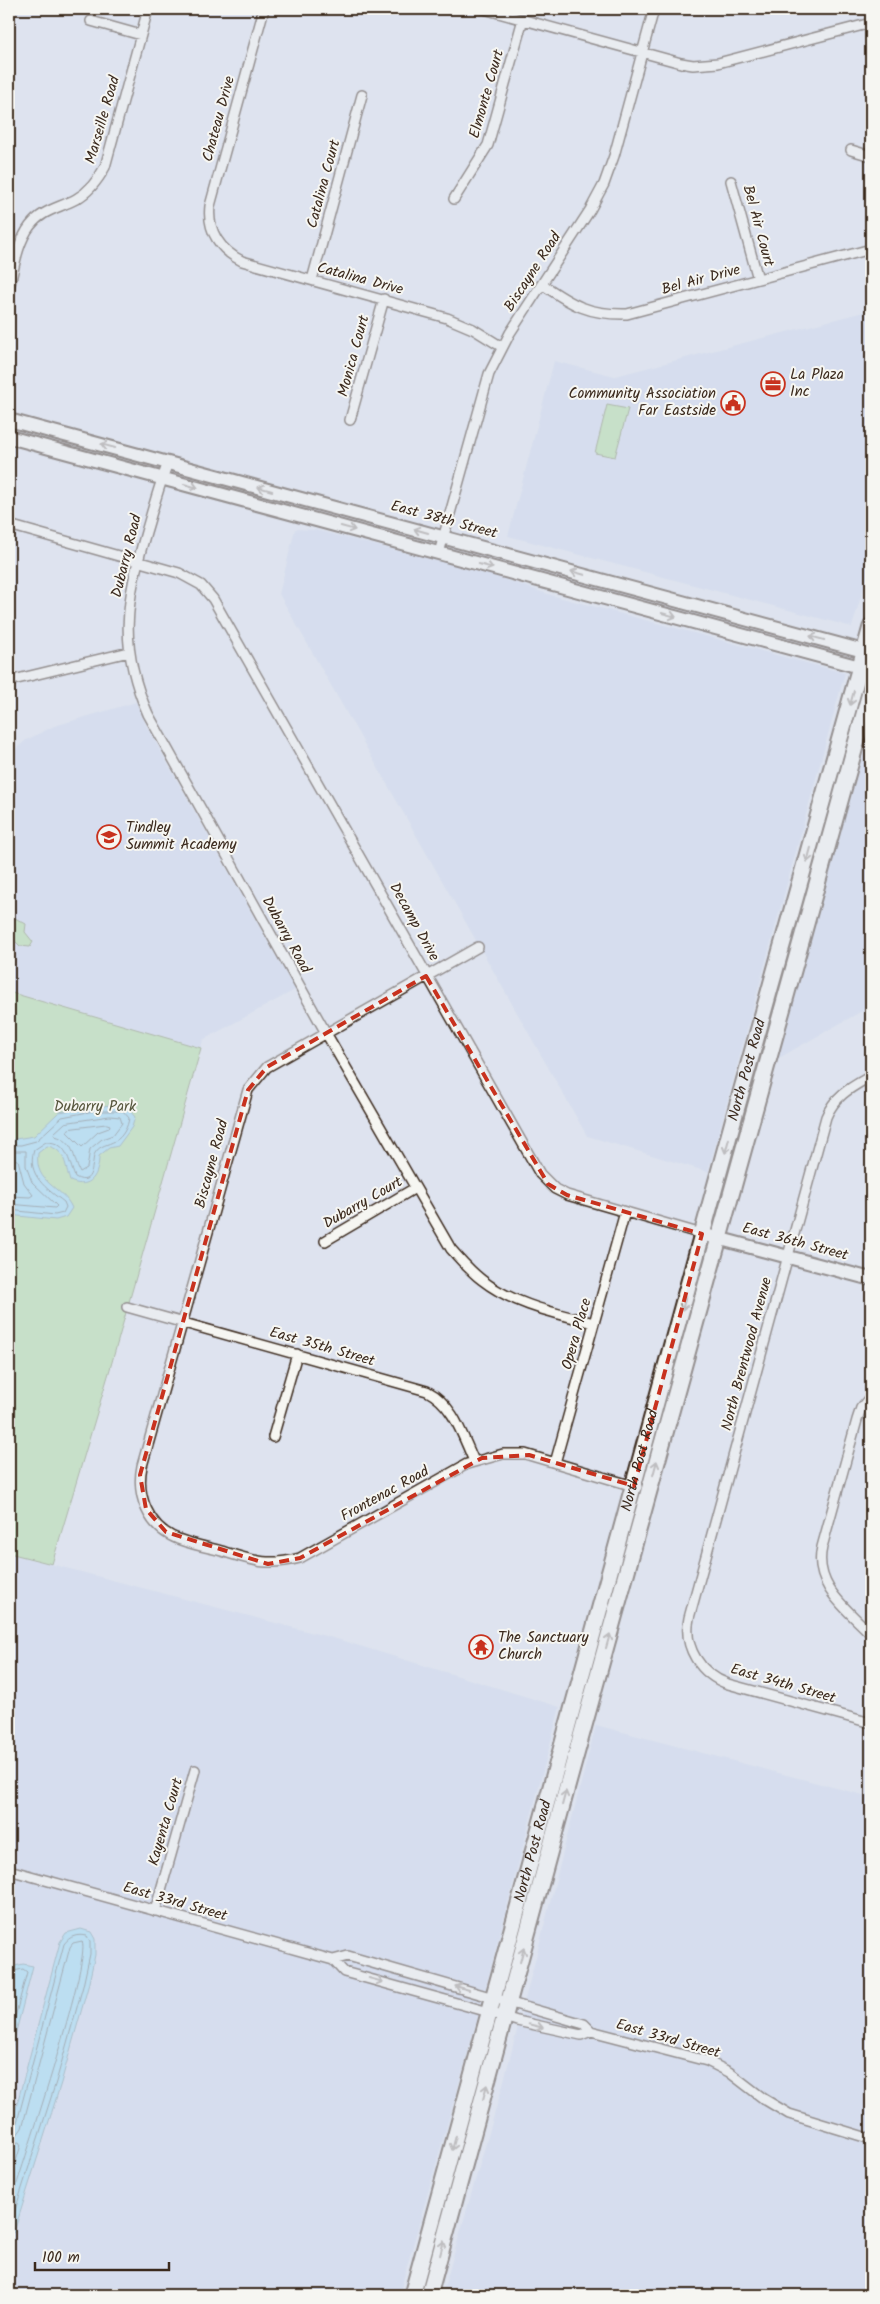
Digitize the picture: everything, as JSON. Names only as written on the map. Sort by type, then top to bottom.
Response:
[{"type":"main road","name":"East 38th Street","points":[[9,420],[868,652]]},
{"type":"main road","points":[[9,437],[866,669]]},
{"type":"main road","name":"North Post Road","points":[[429,2295],[649,1490],[711,1237],[866,669],[871,627]]},
{"type":"main road","name":"North Post Road","points":[[412,2295],[634,1486],[711,1237],[871,689]]},
{"type":"main road","name":"East 36th Street","points":[[711,1237],[871,1279]]},
{"type":"street","name":"Marseille Road","points":[[9,289],[23,238],[32,224],[49,210],[84,194],[103,171],[148,9]]},
{"type":"street","name":"Chateau Drive","points":[[215,237],[209,217],[211,202],[264,9]]},
{"type":"street","points":[[484,9],[681,63],[710,64],[871,23]]},
{"type":"street","name":"Biscayne Road","points":[[439,553],[482,394],[502,347],[590,210],[604,184],[614,156],[654,9]]},
{"type":"street","name":"Elmonte Court","points":[[454,199],[488,145],[523,19]]},
{"type":"street","points":[[91,21],[141,35]]},
{"type":"street","name":"Catalina Court","points":[[312,280],[362,95]]},
{"type":"street","points":[[851,150],[871,156]]},
{"type":"street","name":"Bel Air Court","points":[[731,181],[758,279]]},
{"type":"street","name":"Catalina Drive","points":[[215,237],[225,250],[242,261],[458,322],[502,347]]},
{"type":"street","name":"Bel Air Drive","points":[[542,284],[577,307],[597,313],[627,314],[871,249]]},
{"type":"street","name":"Monica Court","points":[[350,420],[384,300]]},
{"type":"street","name":"Dubarry Road","points":[[168,463],[138,561],[128,611],[129,652],[135,681],[148,714],[326,1033],[451,1249],[480,1279],[501,1293],[527,1305],[594,1324]]},
{"type":"street","name":"Decamp Drive","points":[[9,525],[184,574],[201,585],[213,598],[540,1174],[555,1189],[567,1195],[711,1237]]},
{"type":"street","points":[[9,681],[129,652]]},
{"type":"street","name":"Biscayne Road","points":[[146,1509],[140,1488],[141,1471],[248,1090],[267,1067],[478,947]]},
{"type":"street","name":"North Brentwood Avenue","points":[[695,1658],[689,1643],[689,1618],[830,1109],[842,1093],[871,1076]]},
{"type":"street","name":"Dubarry Court","points":[[325,1241],[416,1188]]},
{"type":"street","name":"Opera Place","points":[[555,1463],[625,1212]]},
{"type":"street","name":"East 35th Street","points":[[127,1306],[430,1393],[440,1400],[454,1416],[474,1461]]},
{"type":"street","points":[[274,1437],[297,1354]]},
{"type":"street","points":[[871,1396],[858,1416],[822,1547],[820,1564],[822,1577],[830,1593],[871,1634]]},
{"type":"street","name":"Frontenac Road","points":[[146,1509],[159,1527],[177,1538],[259,1562],[280,1563],[300,1558],[474,1461],[495,1455],[537,1456],[649,1490]]},
{"type":"street","name":"East 34th Street","points":[[695,1658],[709,1674],[724,1682],[871,1723]]},
{"type":"street","name":"Kayenta Court","points":[[155,1911],[195,1770]]},
{"type":"street","name":"East 33rd Street","points":[[9,1870],[333,1960],[348,1956],[584,2024],[591,2031],[707,2062],[729,2072],[764,2099],[789,2114],[871,2139]]},
{"type":"street","name":"East 33rd Street","points":[[333,1960],[344,1972],[505,2017],[566,2032],[581,2034],[591,2031]]},
{"type":"highlighted area","points":[[426,976],[548,1184],[567,1195],[702,1234],[634,1486],[529,1455],[482,1458],[300,1558],[268,1564],[166,1532],[146,1509],[140,1475],[248,1090],[267,1067]]},
{"type":"shaded area","points":[[871,310],[871,563],[852,627],[508,536],[554,361],[615,376]]},
{"type":"shaded area","points":[[295,529],[316,530],[492,575],[551,595],[845,673],[708,1172],[587,1136],[279,594]]},
{"type":"shaded area","name":"Tindley Summit Academy","points":[[136,702],[146,725],[295,990],[203,1040],[201,1048],[9,992],[9,755],[26,740],[54,726]]},
{"type":"shaded area","points":[[871,728],[871,1006],[779,1058],[776,1053]]},
{"type":"shaded area","points":[[9,1553],[337,1639],[560,1707],[477,2020],[399,2295],[9,2295]]},
{"type":"shaded area","points":[[596,1725],[871,1797],[871,2295],[442,2295],[503,2084]]},
{"type":"green space","points":[[607,405],[628,409],[615,457],[595,453]]},
{"type":"green space","points":[[15,918],[26,924],[25,932],[33,942],[30,947],[20,946],[9,935],[9,925]]},
{"type":"green space","name":"Dubarry Park","points":[[9,992],[201,1048],[110,1369],[52,1564],[9,1553]]},
{"type":"water","points":[[110,1105],[126,1106],[135,1117],[132,1127],[118,1146],[109,1148],[99,1156],[95,1175],[88,1182],[83,1184],[70,1181],[64,1159],[53,1148],[47,1146],[38,1153],[40,1172],[68,1200],[72,1208],[66,1217],[56,1220],[9,1215],[9,1140],[34,1136],[59,1112]]},
{"type":"water","points":[[81,1929],[91,1932],[95,1939],[95,1955],[88,1987],[61,2083],[14,2232],[9,2235],[9,2134],[60,1942],[66,1933]]},
{"type":"water","points":[[23,1964],[33,1966],[9,2059],[9,1974],[11,1967]]},
{"type":"place","name":"La Plaza Inc","points":[[773,384]]},
{"type":"place","name":"Community Association Far Eastside","points":[[733,403]]},
{"type":"place","name":"Tindley Summit Academy","points":[[109,837]]},
{"type":"place","name":"The Sanctuary Church","points":[[481,1647]]}]
